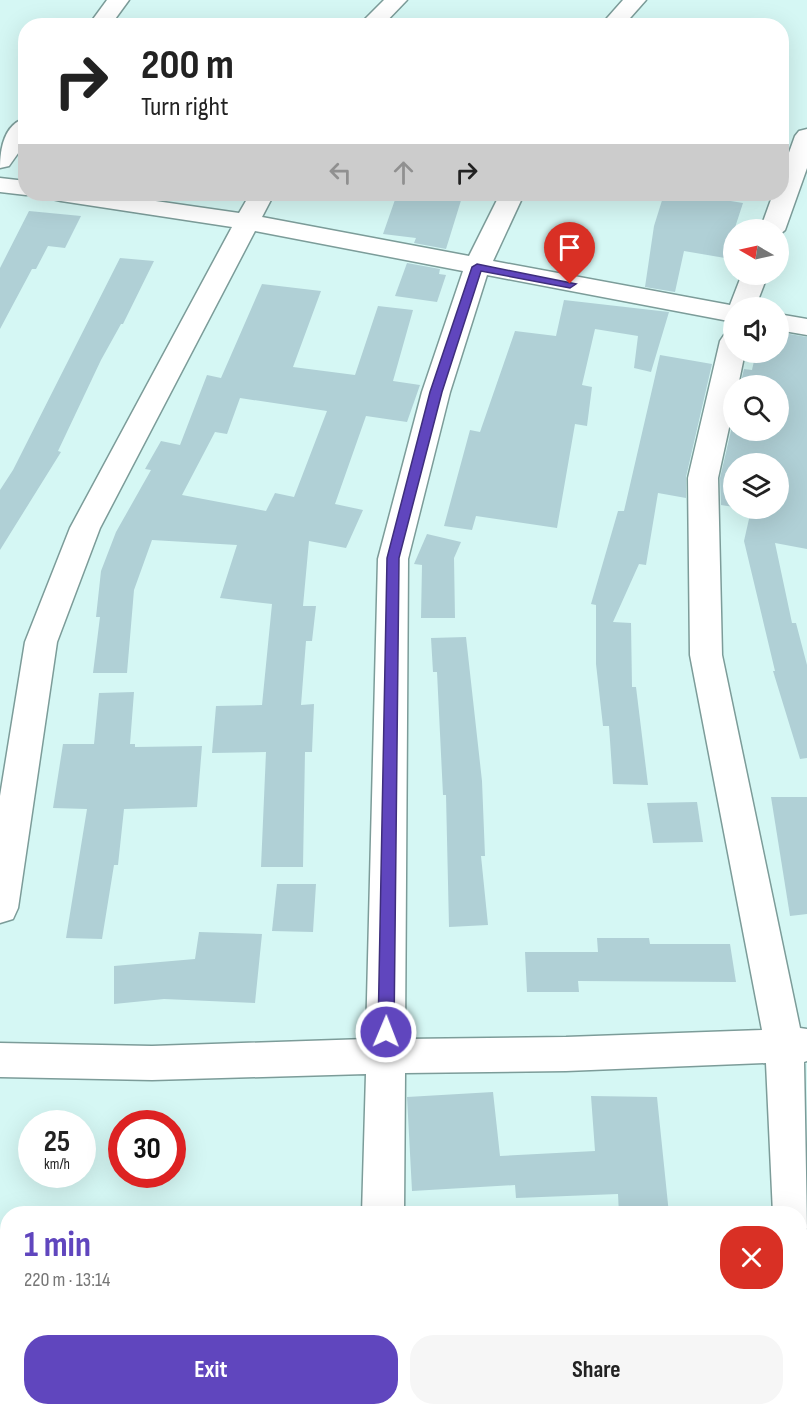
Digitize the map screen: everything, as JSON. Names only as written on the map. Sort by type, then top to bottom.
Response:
[{"type":"street","points":[[105,18],[118,0]]},
{"type":"street","points":[[377,18],[396,0]]},
{"type":"street","points":[[618,18],[635,0]]},
{"type":"street","points":[[0,161],[18,136]]},
{"type":"street","points":[[789,184],[807,136]]},
{"type":"street","points":[[0,184],[18,187]]},
{"type":"street","points":[[107,201],[246,222],[723,312]]},
{"type":"street","points":[[0,908],[41,642],[86,528],[258,201]]},
{"type":"street","points":[[382,1206],[393,558],[436,392],[477,267],[509,201]]},
{"type":"street","points":[[776,219],[783,201]]},
{"type":"street","points":[[789,324],[807,327]]},
{"type":"street","points":[[729,363],[703,478],[706,656],[796,1045],[794,1206]]},
{"type":"street","points":[[0,1060],[153,1063],[386,1056],[566,1054],[796,1045]]},
{"type":"building","points":[[395,201],[461,201],[446,249],[414,243],[416,238],[383,234]]},
{"type":"building","points":[[662,201],[743,203],[738,219],[723,219],[723,258],[684,251],[675,292],[645,287],[654,226]]},
{"type":"building","points":[[29,211],[81,216],[65,248],[48,246],[36,269],[32,269],[0,329],[0,268]]},
{"type":"building","points":[[120,258],[154,261],[123,324],[101,360],[58,451],[61,452],[0,550],[0,490],[13,470]]},
{"type":"building","points":[[407,263],[440,269],[439,274],[446,275],[437,302],[395,296]]},
{"type":"building","points":[[262,284],[321,291],[293,367],[355,375],[378,306],[413,310],[393,381],[420,385],[407,422],[366,416],[335,504],[363,510],[346,548],[309,541],[303,606],[316,606],[312,641],[306,641],[301,705],[314,704],[312,752],[305,752],[303,867],[261,867],[266,752],[212,753],[216,706],[262,705],[272,604],[220,598],[237,545],[152,540],[134,590],[127,673],[93,673],[100,617],[96,617],[101,571],[116,532],[151,470],[145,469],[161,441],[180,445],[207,375],[221,378]],"holes":[[[240,398],[327,411],[294,497],[275,493],[266,511],[182,495],[215,432],[227,434]]]},
{"type":"building","points":[[564,300],[669,312],[651,372],[634,368],[638,336],[595,329],[582,385],[592,387],[587,426],[575,424],[557,528],[476,516],[472,530],[444,526],[470,430],[480,432],[515,331],[556,336]]},
{"type":"building","points":[[789,334],[807,337],[807,549],[775,543],[792,623],[796,623],[807,665],[807,758],[800,759],[773,671],[775,671],[744,541],[749,519],[789,519],[789,453],[726,453],[729,441],[789,441],[789,375],[743,375],[744,369],[752,370],[754,363],[789,363]]},
{"type":"building","points":[[660,355],[712,364],[686,477],[686,498],[658,493],[646,565],[639,564],[613,622],[631,623],[632,687],[636,687],[648,785],[613,784],[609,726],[603,726],[596,664],[596,605],[591,604],[618,511],[624,511]]},
{"type":"building","points":[[723,465],[723,505],[721,505],[720,478]]},
{"type":"building","points":[[427,534],[461,542],[454,558],[455,618],[421,618],[422,565],[414,564]]},
{"type":"building","points":[[466,637],[482,781],[485,856],[481,856],[488,925],[449,927],[446,795],[443,795],[437,672],[433,672],[431,638]]},
{"type":"building","points":[[134,692],[130,744],[135,744],[135,747],[202,746],[197,807],[124,809],[118,865],[114,865],[102,939],[66,938],[87,809],[53,808],[63,744],[94,744],[99,693]]},
{"type":"building","points":[[771,797],[807,797],[807,914],[790,916]]},
{"type":"building","points":[[697,802],[703,842],[653,843],[647,803]]},
{"type":"building","points":[[277,884],[316,884],[313,932],[272,931]]},
{"type":"building","points":[[199,932],[262,934],[255,1003],[164,999],[114,1004],[114,966],[195,959]]},
{"type":"building","points":[[597,938],[649,938],[650,944],[730,944],[736,982],[578,981],[579,992],[527,992],[525,952],[598,952]]},
{"type":"building","points":[[493,1092],[500,1156],[595,1151],[591,1096],[657,1097],[668,1206],[619,1206],[618,1194],[516,1198],[515,1185],[412,1191],[407,1097]]},
{"type":"route","points":[[386,1032],[393,558],[436,392],[477,267],[570,284]]}]
